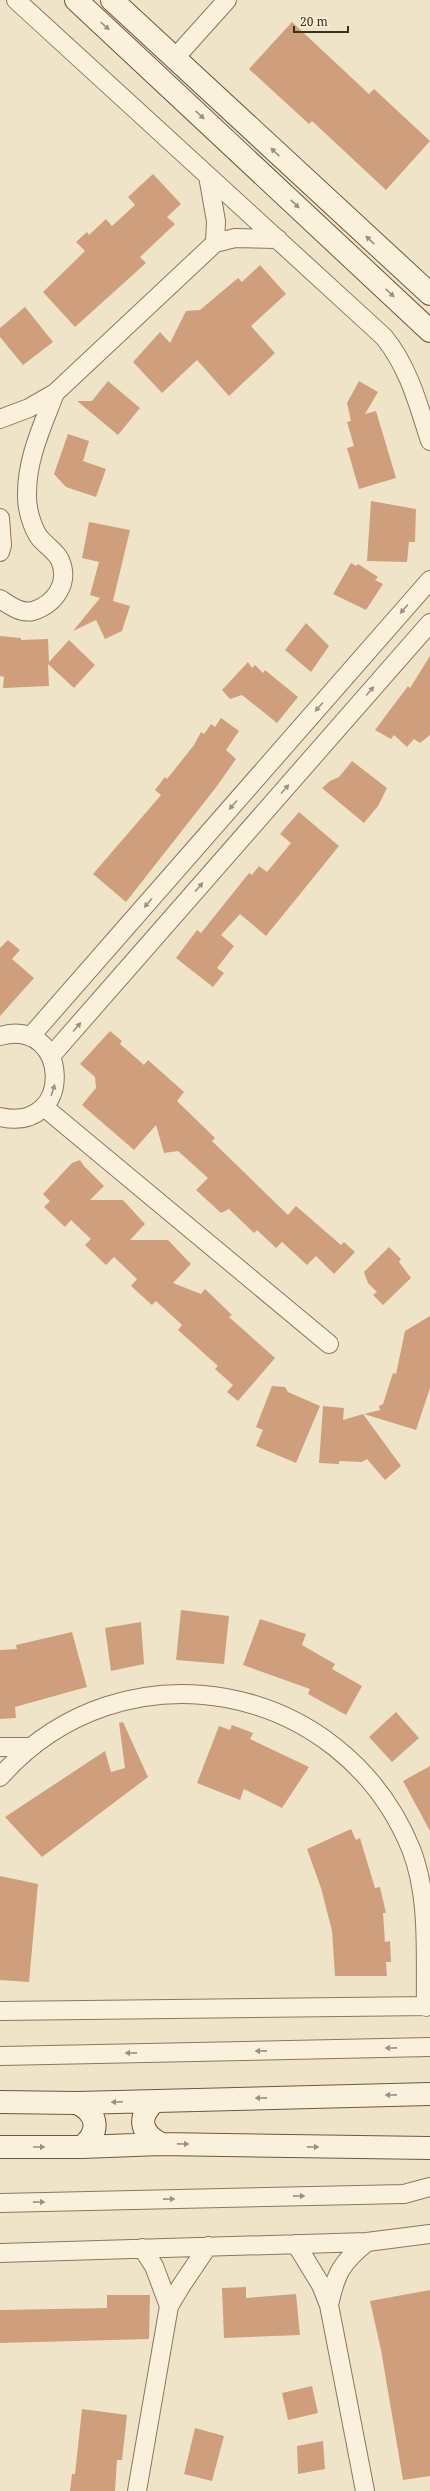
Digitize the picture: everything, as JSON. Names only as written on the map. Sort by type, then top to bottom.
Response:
[{"type":"street","points":[[16,0],[384,337],[397,352],[406,370],[430,441]]},
{"type":"street","points":[[76,0],[430,331]]},
{"type":"street","points":[[112,0],[174,59],[430,294],[412,314]]},
{"type":"street","points":[[174,59],[227,0]]},
{"type":"street","points":[[208,176],[215,213],[214,243]]},
{"type":"street","points":[[0,419],[29,408],[55,392],[214,243],[235,238],[278,239]]},
{"type":"street","points":[[0,599],[13,609],[31,612],[47,606],[59,593],[63,576],[60,559],[39,537],[31,519],[27,500],[30,461],[55,392]]},
{"type":"street","points":[[0,518],[2,531],[0,552]]},
{"type":"street","points":[[30,1037],[430,580]]},
{"type":"street","points":[[51,1056],[430,622]]},
{"type":"street","points":[[0,1036],[11,1034],[30,1037],[42,1045],[51,1056],[56,1069],[56,1083],[52,1096],[44,1107],[28,1117],[10,1119],[0,1117]]},
{"type":"street","points":[[44,1107],[329,1344]]},
{"type":"street","points":[[0,1777],[15,1760],[49,1733],[87,1712],[129,1699],[172,1693],[215,1695],[258,1704],[298,1721],[328,1741],[366,1775],[392,1810],[412,1850],[424,1892],[428,2006],[0,2011]]},
{"type":"street","points":[[0,1747],[30,1747]]},
{"type":"street","points":[[0,2056],[430,2047]]},
{"type":"street","points":[[0,2102],[77,2103],[430,2094]]},
{"type":"street","points":[[155,2101],[146,2108],[143,2119],[144,2130],[151,2139],[161,2144]]},
{"type":"street","points":[[77,2103],[87,2108],[93,2118],[95,2129],[90,2140],[82,2147]]},
{"type":"street","points":[[0,2147],[82,2147],[161,2144],[430,2148]]},
{"type":"street","points":[[0,2203],[404,2194],[430,2187]]},
{"type":"street","points":[[0,2253],[366,2242],[428,2237]]},
{"type":"street","points":[[329,2305],[335,2280],[347,2258],[366,2242]]},
{"type":"street","points":[[296,2244],[321,2285],[329,2305],[365,2491]]},
{"type":"street","points":[[136,2491],[169,2306],[180,2286],[208,2246]]},
{"type":"street","points":[[142,2248],[154,2266],[169,2306]]},
{"type":"building","points":[[292,22],[369,94],[374,89],[430,141],[386,190],[312,121],[309,124],[249,69]]},
{"type":"building","points":[[153,174],[181,204],[167,217],[175,224],[140,257],[146,263],[75,327],[43,292],[85,251],[76,242],[87,232],[89,235],[106,219],[112,226],[135,205],[128,197]]},
{"type":"building","points":[[260,265],[286,294],[251,326],[275,353],[229,396],[197,360],[162,393],[133,362],[160,332],[170,343],[186,311],[200,310],[238,278],[242,282]]},
{"type":"building","points":[[25,307],[53,342],[23,365],[0,337],[0,328]]},
{"type":"building","points":[[108,381],[140,408],[118,435],[77,401],[92,401]]},
{"type":"building","points":[[359,381],[378,392],[365,414],[376,411],[396,478],[359,489],[347,448],[354,446],[347,422],[351,421],[347,403]]},
{"type":"building","points":[[68,434],[89,441],[83,461],[106,469],[96,497],[66,487],[54,474]]},
{"type":"building","points":[[371,501],[416,509],[415,542],[409,542],[407,562],[367,561]]},
{"type":"building","points":[[89,522],[130,530],[113,601],[130,606],[122,631],[105,639],[96,620],[73,631],[100,598],[90,595],[99,562],[82,558]]},
{"type":"building","points":[[351,563],[356,566],[358,564],[378,577],[375,580],[383,584],[366,610],[333,594]]},
{"type":"building","points":[[306,623],[329,646],[311,672],[285,650]]},
{"type":"building","points":[[0,636],[21,638],[21,640],[48,639],[49,662],[69,640],[95,665],[74,688],[48,664],[49,686],[3,688],[4,677],[0,676]]},
{"type":"building","points":[[430,656],[430,735],[420,743],[414,739],[407,747],[394,735],[391,739],[375,730],[408,686],[410,688]]},
{"type":"building","points":[[248,662],[252,668],[255,665],[263,673],[265,670],[298,697],[277,723],[242,695],[230,699],[222,690]]},
{"type":"building","points":[[221,718],[239,731],[226,750],[236,759],[217,786],[126,902],[93,874],[161,795],[155,790],[165,777],[167,779],[194,745],[201,732],[204,734],[211,724],[215,727]]},
{"type":"building","points":[[352,761],[387,788],[378,806],[364,823],[322,788],[330,781],[339,777]]},
{"type":"building","points":[[299,812],[339,846],[266,936],[240,914],[221,935],[234,946],[217,968],[224,973],[213,987],[176,958],[197,930],[201,933],[249,873],[252,875],[259,866],[267,872],[291,843],[280,834]]},
{"type":"building","points":[[8,940],[20,950],[12,959],[34,978],[0,1016],[0,948]]},
{"type":"building","points":[[110,1031],[122,1041],[120,1044],[144,1065],[148,1060],[184,1092],[177,1101],[215,1138],[212,1141],[288,1215],[296,1206],[341,1245],[344,1242],[355,1252],[334,1274],[316,1256],[307,1265],[282,1242],[276,1248],[257,1230],[254,1233],[229,1209],[221,1213],[196,1190],[208,1178],[178,1151],[164,1153],[156,1125],[134,1150],[82,1105],[96,1088],[95,1077],[80,1064]]},
{"type":"building","points":[[80,1160],[104,1186],[90,1200],[123,1200],[145,1224],[130,1240],[168,1240],[191,1264],[173,1283],[201,1294],[205,1289],[232,1315],[229,1317],[275,1358],[238,1401],[227,1392],[233,1385],[215,1369],[218,1366],[178,1330],[182,1325],[156,1301],[152,1305],[131,1286],[137,1279],[114,1257],[106,1265],[85,1245],[91,1239],[71,1220],[65,1227],[44,1207],[50,1201],[43,1194],[72,1163]]},
{"type":"building","points":[[389,1247],[401,1259],[399,1262],[411,1278],[383,1305],[373,1295],[377,1292],[368,1283],[364,1272]]},
{"type":"building","points":[[430,1316],[430,1388],[416,1430],[364,1414],[380,1410],[379,1406],[383,1404],[393,1373],[396,1374],[405,1331]]},
{"type":"building","points":[[272,1386],[285,1387],[288,1392],[320,1406],[296,1463],[256,1446],[263,1430],[256,1427]]},
{"type":"building","points":[[323,1406],[344,1408],[343,1420],[363,1414],[401,1466],[385,1480],[367,1459],[362,1462],[339,1461],[339,1464],[319,1463]]},
{"type":"building","points":[[181,1610],[229,1616],[224,1664],[176,1660]]},
{"type":"building","points":[[260,1619],[306,1634],[302,1645],[335,1664],[332,1669],[362,1686],[346,1715],[308,1694],[310,1689],[243,1665]]},
{"type":"building","points":[[141,1622],[144,1664],[111,1671],[105,1628]]},
{"type":"building","points":[[72,1632],[87,1687],[15,1707],[16,1718],[0,1719],[0,1650],[17,1649],[16,1645]]},
{"type":"building","points":[[396,1712],[419,1738],[392,1762],[369,1737]]},
{"type":"building","points":[[123,1722],[148,1777],[42,1857],[5,1817],[105,1751],[111,1772],[125,1768],[119,1723]]},
{"type":"building","points":[[232,1725],[253,1733],[250,1739],[309,1767],[282,1808],[244,1789],[240,1800],[197,1783],[219,1726],[230,1730]]},
{"type":"building","points":[[430,1766],[430,1831],[403,1781]]},
{"type":"building","points":[[351,1829],[356,1840],[360,1838],[375,1888],[380,1887],[386,1913],[383,1913],[385,1942],[390,1941],[391,1962],[386,1962],[387,1976],[335,1976],[332,1931],[321,1888],[307,1849]]},
{"type":"building","points":[[0,1876],[38,1884],[29,1982],[0,1980]]},
{"type":"building","points":[[246,2287],[246,2298],[296,2294],[300,2335],[224,2338],[222,2288]]},
{"type":"building","points":[[430,2290],[430,2476],[403,2480],[381,2350],[370,2301]]},
{"type":"building","points":[[107,2295],[150,2295],[149,2339],[0,2343],[0,2310],[107,2308]]},
{"type":"building","points":[[312,2386],[318,2413],[288,2420],[282,2393]]},
{"type":"building","points":[[82,2409],[127,2415],[122,2460],[117,2460],[115,2491],[70,2491],[72,2474],[75,2474]]},
{"type":"building","points":[[195,2428],[224,2436],[212,2481],[184,2474]]},
{"type":"building","points":[[323,2441],[325,2469],[298,2474],[297,2446]]}]
